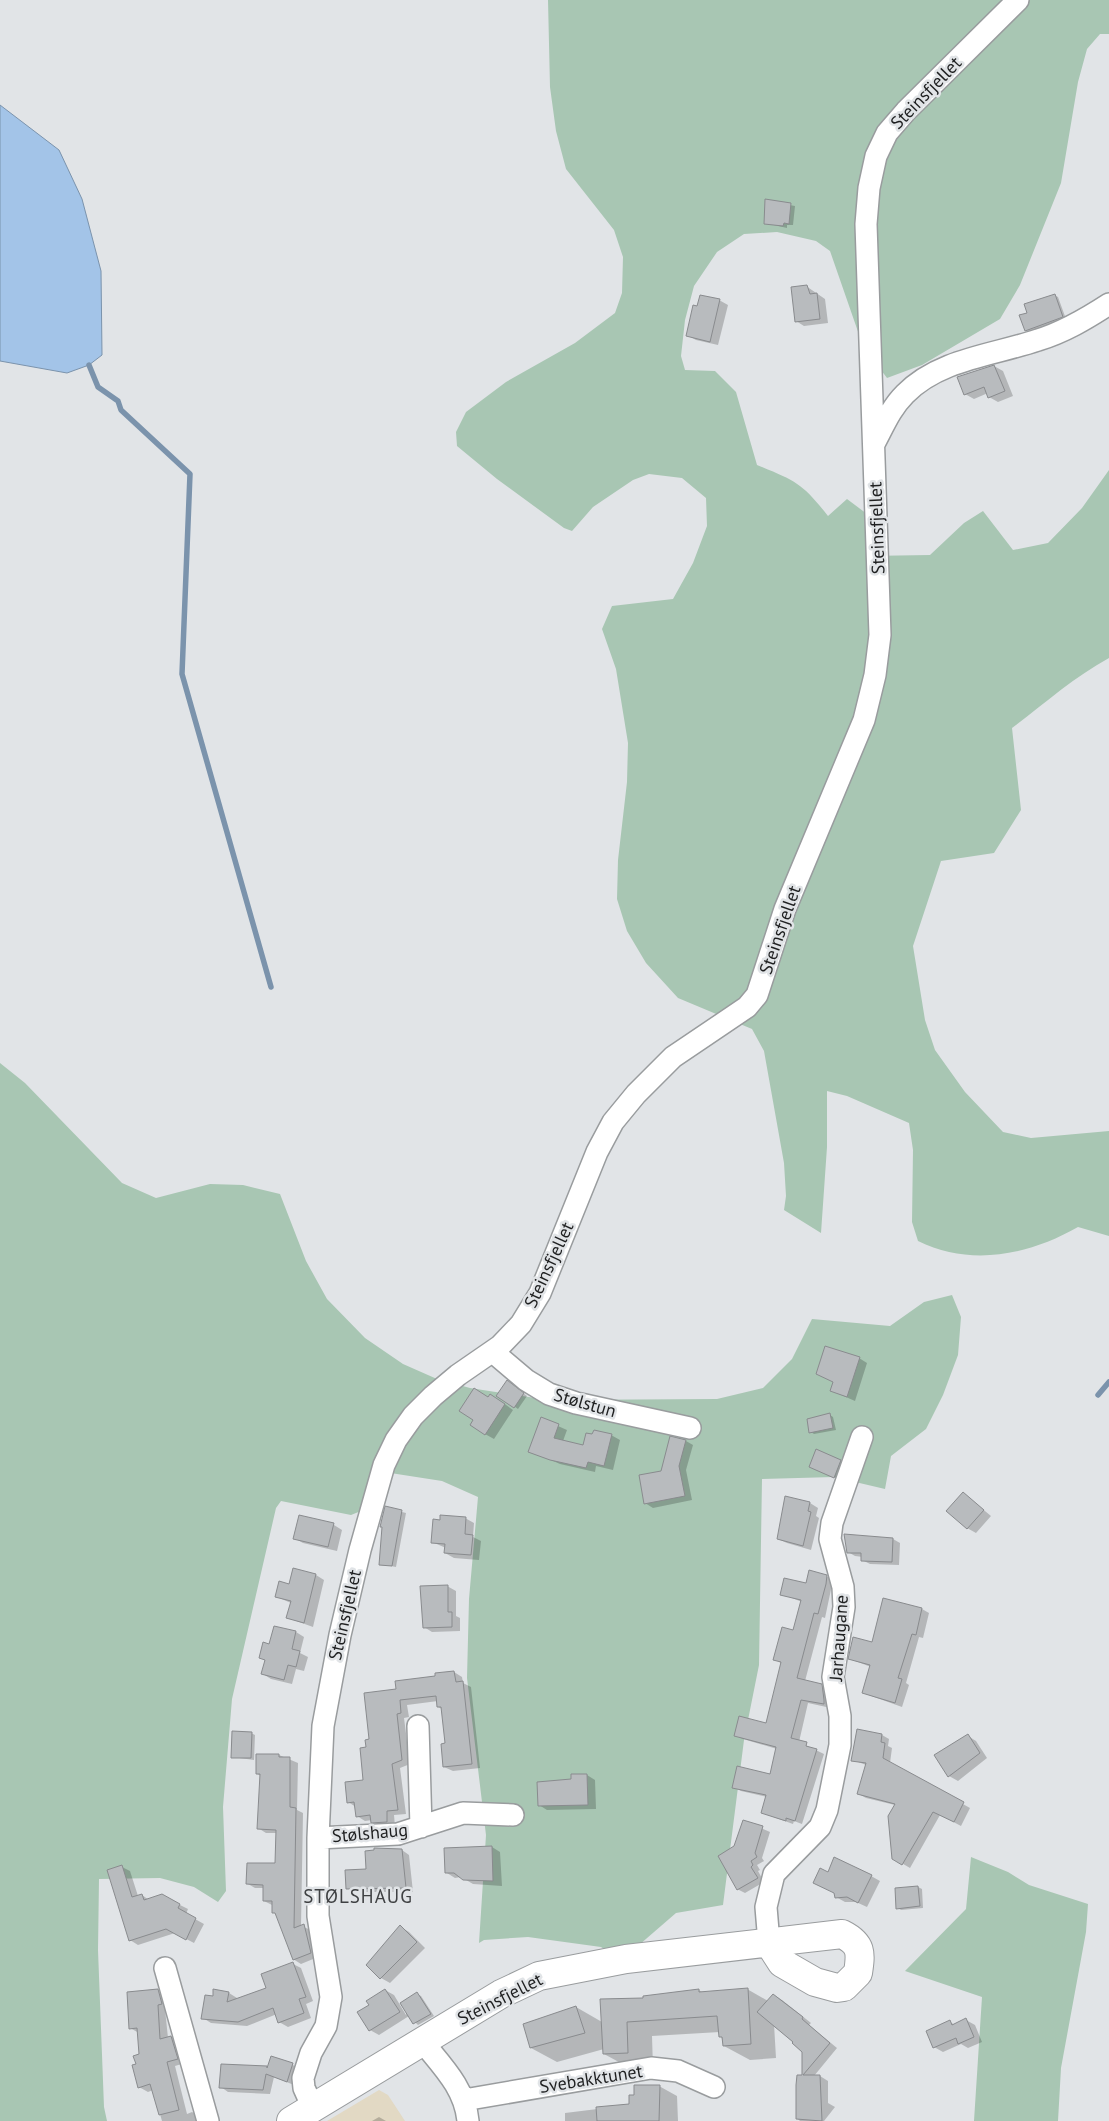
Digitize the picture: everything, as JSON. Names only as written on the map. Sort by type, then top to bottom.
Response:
[{"type":"street","name":"Steinsfjellet","points":[[302,2114],[303,2078],[311,2053],[326,2026],[331,1997],[318,1916],[318,1838],[323,1726],[328,1690],[360,1550],[384,1465],[396,1440],[413,1416],[433,1396],[493,1352],[520,1324],[540,1292],[597,1152],[613,1122],[636,1094],[673,1057],[740,1012],[757,994],[785,909],[864,720],[875,675],[880,635],[866,224],[869,188],[876,156],[886,133],[906,111],[1018,0]]},
{"type":"street","name":"Steinsfjellet","points":[[874,444],[892,409],[906,393],[922,380],[964,361],[1037,341],[1068,329],[1109,304]]},
{"type":"street","name":"Stølstun","points":[[493,1352],[526,1380],[549,1394],[576,1403],[690,1428]]},
{"type":"street","name":"Jarhaugane","points":[[768,1943],[766,1907],[774,1874],[820,1827],[827,1810],[840,1745],[840,1716],[833,1677],[844,1600],[841,1576],[830,1538],[832,1523],[862,1437]]},
{"type":"street","name":"Stølshaug","points":[[418,1726],[421,1827]]},
{"type":"street","name":"Stølshaug","points":[[318,1838],[398,1834],[462,1813],[513,1815]]},
{"type":"street","name":"Steinsfjellet","points":[[302,2114],[501,1994],[539,1976],[626,1959],[768,1943]]},
{"type":"street","points":[[165,1968],[208,2121]]},
{"type":"street","points":[[422,2041],[455,2083],[464,2100],[468,2121]]},
{"type":"street","name":"Svebakktunet","points":[[464,2100],[651,2068],[678,2071],[714,2087]]},
{"type":"shaded area","points":[[379,2090],[388,2095],[405,2121],[327,2121]]},
{"type":"green space","points":[[548,0],[1109,0],[1109,34],[1100,34],[1087,49],[1078,82],[1061,183],[1020,285],[1000,319],[922,365],[887,378],[863,346],[830,251],[816,241],[777,232],[744,234],[717,252],[694,286],[685,320],[681,356],[685,370],[715,371],[736,392],[757,465],[790,479],[797,484],[811,496],[828,516],[847,499],[867,514],[867,556],[930,555],[964,523],[983,511],[1013,550],[1048,543],[1082,508],[1109,470],[1109,658],[1071,682],[1012,728],[1021,810],[994,853],[941,861],[913,946],[925,1020],[935,1050],[965,1092],[1003,1132],[1031,1138],[1109,1131],[1109,1236],[1078,1227],[1040,1245],[1020,1251],[979,1255],[958,1254],[918,1241],[912,1222],[913,1150],[909,1123],[847,1096],[827,1091],[827,1147],[821,1233],[784,1210],[786,1196],[784,1163],[764,1051],[752,1029],[678,998],[646,963],[627,931],[617,899],[618,860],[627,782],[628,743],[616,669],[602,629],[612,606],[673,599],[693,563],[707,526],[706,498],[682,478],[649,474],[633,480],[593,507],[572,531],[564,528],[497,479],[457,446],[456,432],[466,412],[506,382],[575,343],[615,313],[622,293],[623,257],[614,230],[566,169],[556,131],[550,87]]},
{"type":"green space","points":[[0,1063],[25,1083],[122,1183],[156,1198],[210,1184],[243,1185],[280,1194],[306,1261],[327,1299],[365,1338],[403,1364],[437,1379],[470,1388],[548,1400],[717,1399],[763,1388],[792,1359],[812,1319],[890,1326],[924,1302],[952,1295],[961,1317],[958,1355],[943,1395],[926,1429],[891,1456],[885,1489],[834,1477],[762,1479],[759,1665],[744,1740],[723,1905],[676,1913],[639,1945],[632,1968],[601,1947],[528,1937],[484,1940],[479,1943],[486,1835],[467,1678],[469,1599],[478,1497],[442,1481],[384,1472],[361,1511],[351,1515],[281,1501],[276,1508],[232,1699],[223,1807],[226,1891],[218,1902],[194,1887],[160,1878],[99,1879],[98,1950],[104,2107],[107,2121],[0,2121]]},
{"type":"green space","points":[[971,1857],[1008,1872],[1029,1885],[1088,1904],[1086,1932],[1061,2068],[1058,2121],[974,2121],[982,1997],[905,1971],[966,1909]]},
{"type":"water","points":[[0,105],[59,150],[82,199],[101,271],[102,355],[89,365],[67,373],[0,361]]},
{"type":"building","points":[[765,199],[791,203],[789,224],[784,223],[783,226],[764,224]]},
{"type":"building","points":[[807,285],[810,294],[817,293],[820,319],[795,322],[791,287]]},
{"type":"building","points":[[1055,294],[1063,317],[1025,331],[1019,315],[1027,313],[1024,304]]},
{"type":"building","points":[[700,295],[720,299],[710,342],[686,336],[693,305],[697,306]]},
{"type":"building","points":[[994,365],[1005,391],[988,398],[984,387],[964,395],[957,377]]},
{"type":"building","points":[[825,1346],[860,1357],[847,1397],[830,1391],[833,1382],[816,1374]]},
{"type":"building","points":[[507,1380],[524,1393],[514,1408],[496,1396]]},
{"type":"building","points":[[474,1388],[488,1397],[490,1394],[505,1404],[485,1435],[470,1425],[473,1420],[459,1411]]},
{"type":"building","points":[[830,1413],[833,1428],[809,1433],[807,1419]]},
{"type":"building","points":[[541,1417],[559,1424],[554,1438],[583,1445],[586,1433],[592,1434],[594,1430],[612,1434],[604,1466],[588,1462],[586,1468],[550,1460],[528,1452]]},
{"type":"building","points":[[670,1436],[686,1440],[679,1466],[685,1496],[644,1504],[639,1475],[661,1471]]},
{"type":"building","points":[[816,1449],[841,1460],[834,1478],[809,1467]]},
{"type":"building","points":[[963,1492],[984,1510],[967,1529],[946,1511]]},
{"type":"building","points":[[785,1496],[810,1502],[808,1511],[811,1512],[803,1546],[777,1539]]},
{"type":"building","points":[[385,1506],[402,1510],[392,1566],[379,1565],[382,1527],[380,1527]]},
{"type":"building","points":[[299,1515],[334,1523],[328,1547],[293,1539]]},
{"type":"building","points":[[440,1515],[466,1517],[465,1534],[473,1535],[471,1555],[444,1553],[445,1544],[431,1543],[433,1519],[440,1520]]},
{"type":"building","points":[[844,1534],[893,1538],[892,1562],[861,1561],[861,1553],[847,1553]]},
{"type":"building","points":[[293,1568],[316,1574],[304,1623],[286,1618],[291,1601],[275,1597],[279,1581],[289,1584]]},
{"type":"building","points":[[809,1570],[827,1575],[826,1584],[818,1614],[814,1613],[797,1678],[822,1684],[824,1704],[801,1700],[791,1738],[807,1742],[806,1746],[817,1749],[795,1821],[786,1818],[786,1821],[761,1813],[766,1795],[732,1788],[737,1766],[770,1774],[776,1747],[734,1736],[739,1716],[766,1723],[781,1662],[773,1660],[782,1627],[793,1630],[801,1600],[780,1595],[784,1578],[806,1583]]},
{"type":"building","points":[[448,1585],[448,1612],[452,1612],[452,1627],[423,1628],[420,1586]]},
{"type":"building","points":[[883,1598],[922,1608],[916,1635],[912,1634],[898,1678],[902,1679],[895,1703],[862,1693],[870,1665],[848,1659],[853,1637],[872,1642]]},
{"type":"building","points":[[274,1626],[296,1631],[292,1649],[300,1651],[296,1667],[288,1665],[284,1680],[261,1674],[265,1660],[259,1658],[263,1642],[269,1644]]},
{"type":"building","points":[[454,1671],[456,1682],[463,1681],[472,1764],[443,1767],[441,1744],[445,1743],[441,1707],[437,1707],[436,1696],[400,1700],[401,1713],[397,1714],[402,1760],[392,1764],[398,1810],[387,1811],[387,1822],[371,1823],[370,1815],[356,1817],[354,1802],[347,1803],[345,1782],[363,1780],[360,1748],[366,1747],[365,1740],[369,1739],[364,1693],[396,1689],[395,1681],[435,1676],[435,1673]]},
{"type":"building","points":[[857,1729],[882,1734],[881,1742],[885,1743],[883,1758],[964,1802],[954,1822],[933,1812],[902,1865],[892,1859],[888,1816],[895,1804],[857,1794],[866,1763],[851,1761]]},
{"type":"building","points":[[232,1731],[252,1732],[251,1758],[231,1758]]},
{"type":"building","points":[[968,1734],[980,1753],[948,1777],[934,1755]]},
{"type":"building","points":[[256,1754],[279,1754],[279,1757],[290,1757],[290,1807],[296,1808],[294,1928],[304,1924],[311,1953],[293,1960],[275,1913],[272,1913],[272,1901],[263,1901],[263,1885],[246,1884],[247,1863],[275,1863],[276,1830],[257,1829],[260,1774],[256,1774]]},
{"type":"building","points":[[571,1774],[587,1774],[588,1805],[538,1806],[537,1782],[571,1779]]},
{"type":"building","points":[[743,1820],[763,1826],[755,1853],[757,1857],[751,1861],[753,1865],[751,1867],[758,1878],[737,1890],[718,1856],[734,1846]]},
{"type":"building","points":[[492,1846],[493,1881],[463,1880],[454,1873],[445,1873],[444,1848]]},
{"type":"building","points":[[374,1848],[402,1849],[406,1888],[346,1889],[345,1870],[366,1869],[365,1851],[374,1850]]},
{"type":"building","points":[[834,1857],[872,1875],[858,1903],[847,1897],[835,1898],[834,1893],[813,1883],[820,1868],[828,1872]]},
{"type":"building","points":[[122,1865],[132,1897],[142,1894],[144,1900],[162,1894],[180,1904],[178,1908],[196,1918],[186,1940],[166,1929],[129,1941],[107,1870]]},
{"type":"building","points":[[918,1886],[920,1906],[896,1909],[895,1888]]},
{"type":"building","points":[[400,1925],[417,1942],[380,1979],[366,1965]]},
{"type":"building","points":[[293,1962],[306,1997],[299,1999],[304,2013],[278,2023],[273,2008],[238,2022],[201,2019],[205,1995],[213,1996],[213,1989],[229,1992],[227,2002],[266,1988],[261,1974]]},
{"type":"building","points":[[748,1988],[751,2044],[723,2046],[722,2037],[719,2037],[717,2016],[627,2022],[628,2053],[603,2054],[600,1999],[643,1998],[643,1996],[699,1989],[699,1992]]},
{"type":"building","points":[[158,1989],[162,2004],[158,2005],[160,2039],[171,2036],[178,2059],[167,2062],[179,2110],[159,2115],[150,2084],[138,2088],[132,2065],[136,2064],[133,2056],[139,2054],[137,2028],[129,2029],[127,1992]]},
{"type":"building","points":[[385,1989],[400,2012],[369,2031],[357,2012],[369,2005],[366,2001]]},
{"type":"building","points":[[417,1992],[431,2014],[413,2024],[400,2003]]},
{"type":"building","points":[[773,1994],[803,2017],[802,2019],[830,2043],[803,2075],[820,2075],[822,2121],[796,2119],[796,2085],[797,2075],[802,2075],[802,2052],[757,2012]]},
{"type":"building","points":[[576,2006],[585,2033],[530,2048],[523,2024]]},
{"type":"building","points":[[966,2018],[974,2037],[958,2044],[956,2038],[933,2048],[926,2031],[950,2020],[952,2025]]},
{"type":"building","points":[[271,2056],[293,2063],[287,2082],[266,2074],[263,2090],[219,2088],[221,2064],[267,2066],[267,2068]]},
{"type":"building","points":[[634,2085],[660,2085],[659,2121],[597,2121],[596,2107],[629,2104],[629,2095],[634,2095]]},
{"type":"waterway","points":[[89,365],[98,387],[118,401],[121,410],[190,474],[182,674],[271,987]]},
{"type":"waterway","points":[[1098,1395],[1109,1382]]},
{"type":"district","name":"STØLSHAUG","points":[[358,1896]]}]
